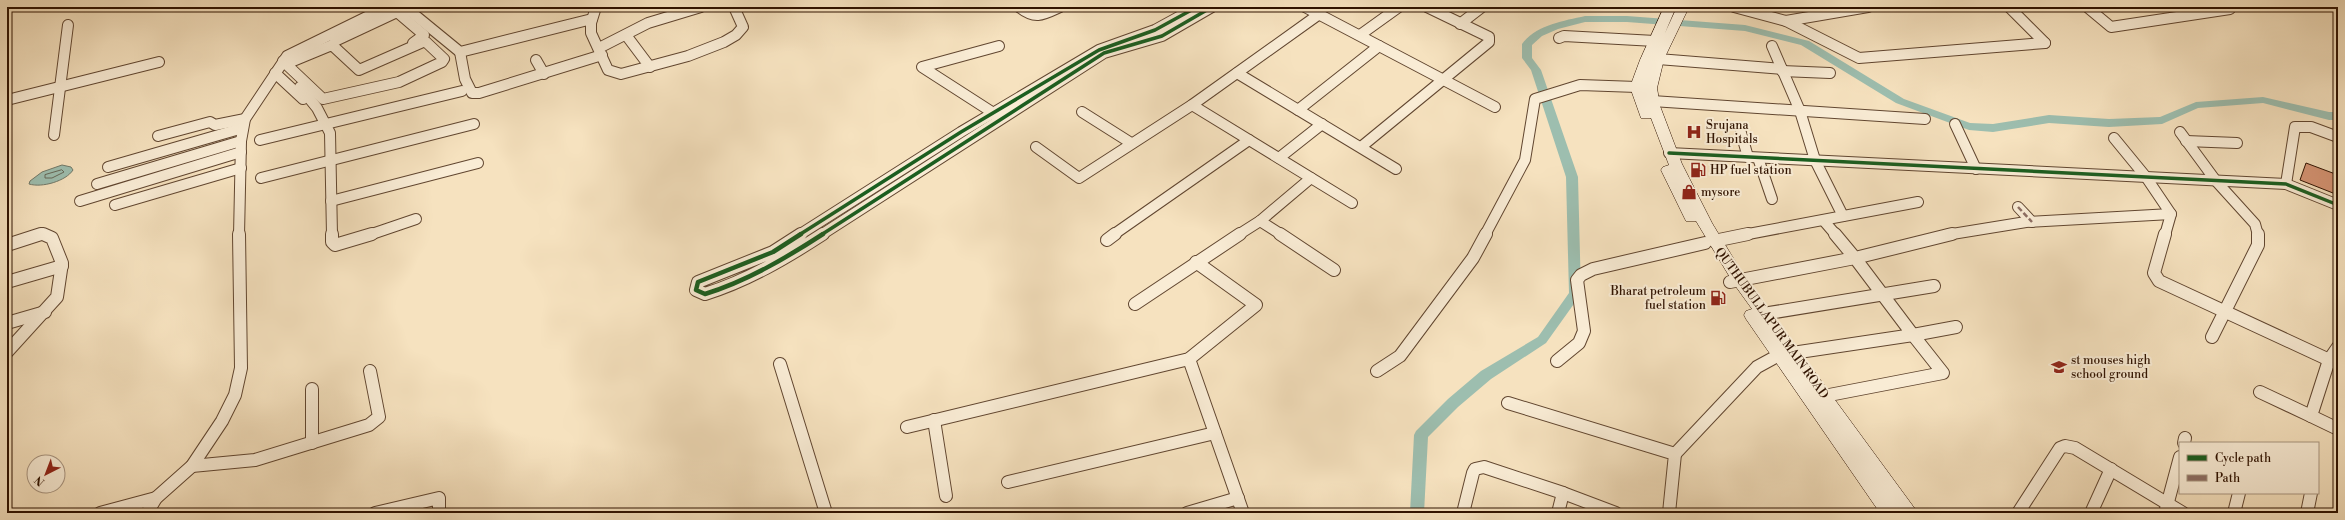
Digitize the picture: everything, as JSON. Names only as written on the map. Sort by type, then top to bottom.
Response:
[{"type":"main road","name":"QUTHUBULLAPUR MAIN ROAD","points":[[1678,8],[1663,34],[1637,87],[1677,193],[1734,281],[1785,354],[1890,513]]},
{"type":"main road","name":"QUTHUBULLAPUR MAIN ROAD","points":[[1663,34],[1658,59],[1649,87],[1652,101],[1669,152],[1709,242]]},
{"type":"main road","name":"QUTHUBULLAPUR MAIN ROAD","points":[[1734,281],[1763,314],[1785,354],[1824,396],[1909,513]]},
{"type":"street","points":[[147,513],[156,498],[192,466],[222,421],[235,395],[241,368],[238,259],[241,147],[244,124],[284,64],[387,7]]},
{"type":"street","points":[[596,7],[592,19],[591,36],[600,51],[608,70],[612,73],[621,74],[714,47],[741,31],[743,27],[734,7]]},
{"type":"street","points":[[404,10],[460,52],[468,89],[472,92],[479,93],[544,74],[600,51],[648,23],[701,7]]},
{"type":"street","points":[[1019,7],[1028,15],[1037,17],[1060,7]]},
{"type":"street","points":[[1197,7],[1155,34],[1099,50],[995,114],[961,132],[773,252],[698,282],[696,290],[705,294],[727,286],[796,252],[971,137],[1104,53],[1155,34],[1212,7]]},
{"type":"street","points":[[1305,7],[1495,107]]},
{"type":"street","points":[[1360,36],[1399,7]]},
{"type":"street","points":[[1362,147],[1490,39],[1427,7]]},
{"type":"street","points":[[1460,24],[1482,7]]},
{"type":"street","points":[[1734,7],[1786,21],[1859,58],[2046,43],[2009,7]]},
{"type":"street","points":[[1786,21],[1868,7]]},
{"type":"street","points":[[2087,7],[2111,27],[2230,9],[2227,7]]},
{"type":"street","points":[[332,38],[362,65],[423,38],[424,35],[404,10]]},
{"type":"street","points":[[332,38],[404,10]]},
{"type":"street","points":[[1036,148],[1079,178],[1192,105],[1318,15]]},
{"type":"street","points":[[460,52],[592,19]]},
{"type":"street","points":[[54,135],[68,25]]},
{"type":"street","points":[[1559,38],[1564,36],[1663,34]]},
{"type":"street","points":[[626,35],[650,66]]},
{"type":"street","points":[[423,42],[426,42],[444,59],[442,62],[399,82],[323,99],[284,64],[332,46],[357,70],[359,70],[423,42]]},
{"type":"street","points":[[995,114],[922,67],[999,46]]},
{"type":"street","points":[[1298,110],[1379,46]]},
{"type":"street","points":[[1772,46],[1800,111],[1816,160],[1843,216]]},
{"type":"street","points":[[1658,59],[1830,73]]},
{"type":"street","points":[[536,60],[544,74]]},
{"type":"street","points":[[7,100],[159,62]]},
{"type":"street","points":[[284,64],[301,98],[311,103],[327,124],[330,133],[332,239],[335,245],[416,219]]},
{"type":"street","points":[[1237,73],[1362,147],[1396,169]]},
{"type":"street","points":[[1377,371],[1400,356],[1473,258],[1521,171],[1525,160],[1535,98],[1580,85],[1637,87]]},
{"type":"street","points":[[260,140],[462,91]]},
{"type":"street","points":[[1652,101],[1925,119]]},
{"type":"street","points":[[1192,105],[1352,203]]},
{"type":"street","points":[[1082,112],[1131,143]]},
{"type":"street","points":[[158,136],[210,122],[215,125],[244,124]]},
{"type":"street","points":[[108,167],[244,124]]},
{"type":"street","points":[[261,178],[330,162],[474,124]]},
{"type":"street","points":[[1279,158],[1322,124]]},
{"type":"street","points":[[1955,124],[1976,168]]},
{"type":"street","points":[[2286,184],[2295,127],[2302,125],[2338,137]]},
{"type":"street","points":[[1741,133],[1772,199]]},
{"type":"street","points":[[2212,337],[2259,240],[2254,224],[2216,181],[2183,136],[2237,143]]},
{"type":"street","points":[[2114,138],[2146,176],[2171,214],[2154,273],[2155,278],[2163,284],[2334,362]]},
{"type":"street","points":[[1107,240],[1249,140]]},
{"type":"street","points":[[97,184],[241,147]]},
{"type":"street","points":[[80,201],[241,147]]},
{"type":"street","points":[[1669,152],[1753,158],[2286,184],[2338,205]]},
{"type":"street","points":[[331,201],[478,163]]},
{"type":"street","points":[[115,205],[241,168]]},
{"type":"street","points":[[1135,304],[1196,262],[1260,221],[1311,178]]},
{"type":"street","points":[[1557,361],[1579,342],[1584,330],[1577,280],[1581,275],[1593,270],[1709,242],[1918,202]]},
{"type":"street","points":[[2018,207],[2032,222]]},
{"type":"street","points":[[1734,281],[1855,258],[1938,237],[2032,222],[2171,214]]},
{"type":"street","points":[[1260,221],[1334,270]]},
{"type":"street","points":[[1824,221],[1855,258],[1943,373],[1824,396]]},
{"type":"street","points":[[7,245],[42,234],[52,238],[62,266],[57,298],[7,352]]},
{"type":"street","points":[[907,427],[1189,359],[1256,305],[1196,262]]},
{"type":"street","points":[[7,282],[62,266]]},
{"type":"street","points":[[1763,314],[1882,293],[1934,286]]},
{"type":"street","points":[[7,323],[46,311]]},
{"type":"street","points":[[1669,513],[1675,454],[1756,367],[1785,354],[1956,327]]},
{"type":"street","points":[[2311,416],[2334,362],[2338,347]]},
{"type":"street","points":[[1189,359],[1243,513]]},
{"type":"street","points":[[780,364],[826,513]]},
{"type":"street","points":[[192,466],[249,461],[369,425],[379,417],[370,371]]},
{"type":"street","points":[[312,389],[312,443]]},
{"type":"street","points":[[2260,392],[2338,429]]},
{"type":"street","points":[[1508,403],[1578,426],[1675,454]]},
{"type":"street","points":[[934,420],[946,496]]},
{"type":"street","points":[[1008,482],[1215,433]]},
{"type":"street","points":[[2018,513],[2060,448],[2065,446],[2075,448],[2111,469],[2167,509],[2183,513]]},
{"type":"street","points":[[2167,509],[2179,461]]},
{"type":"street","points":[[1463,513],[1473,473],[1479,467],[1563,493],[1616,513]]},
{"type":"street","points":[[2091,513],[2111,469]]},
{"type":"street","points":[[1558,513],[1563,493]]},
{"type":"street","points":[[2234,513],[2239,494]]},
{"type":"street","points":[[2307,513],[2311,494]]},
{"type":"street","points":[[100,513],[156,498]]},
{"type":"street","points":[[375,513],[439,498],[439,513]]},
{"type":"street","points":[[1187,513],[1238,498]]},
{"type":"water","points":[[62,165],[71,167],[73,170],[70,174],[53,183],[40,185],[29,184],[30,181],[42,172]]},
{"type":"building","points":[[2306,163],[2338,175],[2338,195],[2300,180]]},
{"type":"waterway","points":[[1417,513],[1421,435],[1453,403],[1486,375],[1542,340],[1575,294],[1572,177],[1536,70],[1527,58],[1527,44],[1538,34],[1554,27],[1585,19],[1627,19],[1745,28],[1805,43],[1900,101],[1969,126],[1993,128],[2049,119],[2109,123],[2162,120],[2196,105],[2263,100],[2329,116],[2338,116]]},
{"type":"marked path","points":[[2018,207],[2032,222]]},
{"type":"cycle path","points":[[1197,7],[1155,30],[1099,50],[961,132],[773,252],[698,282],[696,290],[705,294],[727,287],[796,252],[971,137],[1104,53],[1162,36],[1212,7]]},
{"type":"cycle path","points":[[1669,153],[2286,184],[2338,205]]},
{"type":"place","name":"Srujana Hospitals","points":[[1694,132]]},
{"type":"place","name":"HP fuel station","points":[[1698,170]]},
{"type":"place","name":"mysore","points":[[1689,192]]},
{"type":"place","name":"Bharat petroleum fuel station","points":[[1718,298]]},
{"type":"place","name":"st mouses high school ground","points":[[2059,367]]}]
